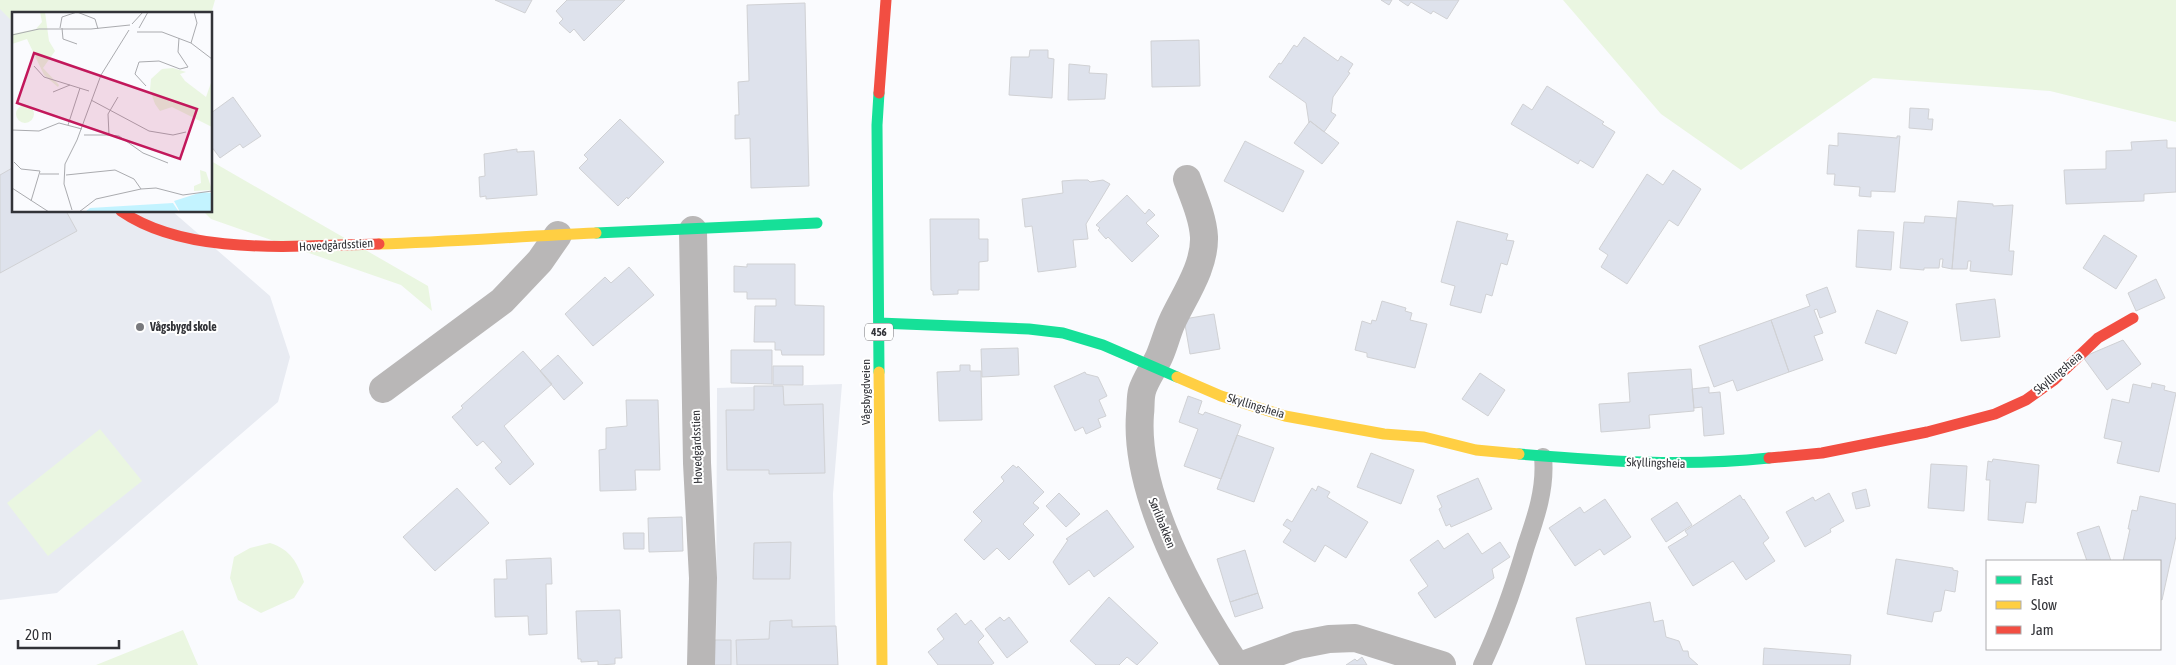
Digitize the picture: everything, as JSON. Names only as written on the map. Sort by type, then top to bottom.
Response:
[{"type":"street","name":"Vågsbygdveien","points":[[882,665],[877,125],[886,0]]},
{"type":"street","points":[[1154,369],[1171,323],[1187,294],[1202,250],[1204,237],[1199,212],[1187,179]]},
{"type":"street","name":"Hovedgårdsstien","points":[[122,212],[138,222],[176,234],[217,244],[252,246],[457,242],[558,235],[817,223]]},
{"type":"street","name":"Hovedgårdsstien","points":[[693,230],[697,463],[703,578],[701,665]]},
{"type":"street","points":[[383,389],[502,301],[540,261],[558,235]]},
{"type":"street","name":"Skyllingsheia","points":[[879,323],[1030,329],[1063,333],[1103,346],[1221,396],[1285,416],[1384,434],[1424,437],[1476,450],[1630,463],[1724,463],[1822,452],[1962,424],[1995,414],[2026,400],[2054,380],[2098,338],[2133,318]]},
{"type":"street","name":"Sørlibakken","points":[[1154,369],[1142,391],[1141,400],[1140,426],[1146,478],[1160,523],[1199,605],[1236,665]]},
{"type":"street","points":[[1243,665],[1298,646],[1329,638],[1355,638],[1442,665]]},
{"type":"lane","points":[[1482,665],[1515,584],[1538,508],[1545,474],[1543,456]]},
{"type":"shaded area","name":"Vågsbygd skole","points":[[0,0],[12,12],[12,212],[173,212],[270,296],[290,357],[278,402],[57,593],[0,600]]},
{"type":"shaded area","points":[[842,384],[833,494],[836,665],[716,665],[717,388]]},
{"type":"green space","points":[[0,0],[215,0],[212,12],[12,12],[12,21],[0,9]]},
{"type":"green space","points":[[1563,0],[2176,0],[2176,122],[2050,91],[1873,78],[1741,170],[1661,114]]},
{"type":"green space","points":[[212,162],[428,286],[432,311],[401,285],[211,219],[204,212],[212,212]]},
{"type":"green space","points":[[100,429],[142,481],[48,556],[7,503]]},
{"type":"green space","points":[[270,543],[288,553],[299,568],[304,582],[294,598],[261,613],[238,600],[230,578],[234,557],[250,548]]},
{"type":"green space","points":[[183,630],[198,665],[96,665]]},
{"type":"building","points":[[495,0],[532,0],[525,13]]},
{"type":"building","points":[[567,0],[625,0],[584,41],[574,29],[570,33],[559,23],[563,19],[556,11]]},
{"type":"building","points":[[1381,0],[1392,0],[1389,5]]},
{"type":"building","points":[[1399,0],[1459,0],[1447,19],[1433,11],[1431,14],[1411,2],[1408,6]]},
{"type":"building","points":[[805,3],[809,186],[751,188],[750,138],[735,139],[735,115],[739,115],[738,82],[749,81],[747,5]]},
{"type":"building","points":[[1304,37],[1338,61],[1341,56],[1353,64],[1348,72],[1350,73],[1333,97],[1331,112],[1336,115],[1324,132],[1310,121],[1309,123],[1306,103],[1269,77],[1294,45],[1297,47]]},
{"type":"building","points":[[1199,40],[1200,86],[1152,87],[1151,41]]},
{"type":"building","points":[[1030,50],[1048,50],[1048,58],[1054,59],[1052,98],[1009,95],[1011,57],[1029,57]]},
{"type":"building","points":[[1069,64],[1090,66],[1089,73],[1107,74],[1105,99],[1068,100]]},
{"type":"building","points":[[1547,86],[1604,122],[1602,124],[1615,132],[1593,168],[1580,160],[1578,164],[1511,124],[1523,104],[1532,110]]},
{"type":"building","points":[[233,97],[261,136],[243,148],[240,144],[220,158],[212,147],[212,112]]},
{"type":"building","points":[[1910,108],[1929,109],[1928,119],[1933,119],[1932,130],[1909,128]]},
{"type":"building","points":[[620,119],[664,162],[628,199],[627,197],[618,206],[579,168],[588,159],[584,155]]},
{"type":"building","points":[[1310,121],[1339,143],[1322,164],[1294,143]]},
{"type":"building","points":[[1838,133],[1897,138],[1897,136],[1900,136],[1895,192],[1871,191],[1871,197],[1859,196],[1860,187],[1834,185],[1835,174],[1827,174],[1829,145],[1838,146]]},
{"type":"building","points":[[2167,140],[2167,148],[2176,148],[2176,192],[2144,194],[2144,201],[2066,204],[2064,170],[2106,169],[2106,151],[2132,150],[2131,142]]},
{"type":"building","points":[[1245,141],[1304,171],[1283,212],[1224,181]]},
{"type":"building","points":[[517,149],[517,152],[534,151],[537,195],[486,199],[486,196],[480,197],[479,177],[485,176],[484,154]]},
{"type":"building","points":[[12,168],[12,212],[67,212],[77,231],[0,273],[0,175]]},
{"type":"building","points":[[1673,170],[1701,189],[1678,226],[1669,220],[1627,284],[1601,267],[1608,255],[1599,249],[1647,174],[1663,185]]},
{"type":"building","points":[[1088,180],[1090,182],[1103,180],[1110,184],[1086,224],[1088,239],[1073,240],[1076,267],[1038,272],[1032,226],[1025,227],[1022,199],[1063,193],[1062,181]]},
{"type":"building","points":[[1127,195],[1145,214],[1149,209],[1155,215],[1146,223],[1159,236],[1132,262],[1108,237],[1106,239],[1098,230],[1100,228],[1096,225]]},
{"type":"building","points":[[1958,201],[1993,204],[1993,206],[2013,205],[2009,251],[2014,251],[2012,275],[1970,271],[1971,261],[1968,261],[1967,269],[1952,269]]},
{"type":"building","points":[[1925,216],[1956,218],[1952,269],[1942,267],[1943,259],[1940,259],[1939,268],[1924,268],[1924,270],[1900,268],[1904,222],[1924,223]]},
{"type":"building","points":[[930,219],[979,219],[979,239],[988,239],[988,261],[979,262],[979,290],[958,290],[958,294],[933,295],[931,290]]},
{"type":"building","points":[[1457,221],[1508,234],[1506,240],[1514,241],[1507,265],[1501,263],[1492,296],[1486,294],[1481,313],[1450,305],[1455,286],[1441,282]]},
{"type":"building","points":[[1858,230],[1894,232],[1891,270],[1856,267]]},
{"type":"building","points":[[2104,235],[2137,256],[2116,289],[2083,268]]},
{"type":"building","points":[[747,264],[795,264],[795,305],[824,306],[824,355],[782,355],[781,350],[775,350],[775,342],[754,342],[755,306],[776,306],[776,299],[747,299],[747,292],[734,292],[734,266],[747,267]]},
{"type":"building","points":[[629,267],[654,295],[593,346],[565,314],[605,277],[611,283]]},
{"type":"building","points":[[2156,279],[2165,298],[2136,311],[2128,293]]},
{"type":"building","points":[[1827,287],[1836,312],[1820,318],[1817,309],[1814,310],[1823,333],[1814,336],[1823,360],[1789,372],[1771,320],[1810,306],[1806,295]]},
{"type":"building","points":[[1995,299],[2000,337],[1961,341],[1956,304]]},
{"type":"building","points":[[1382,301],[1406,308],[1405,311],[1412,313],[1410,320],[1427,324],[1415,368],[1367,357],[1367,353],[1355,350],[1362,321],[1371,324],[1372,320],[1376,321]]},
{"type":"building","points":[[1877,310],[1908,322],[1896,354],[1865,343]]},
{"type":"building","points":[[1214,314],[1220,349],[1190,354],[1184,319]]},
{"type":"building","points":[[1771,320],[1789,372],[1737,391],[1733,380],[1714,387],[1699,346]]},
{"type":"building","points":[[2123,340],[2141,364],[2107,390],[2083,357]]},
{"type":"building","points":[[1018,348],[1019,375],[982,377],[981,349]]},
{"type":"building","points":[[731,350],[772,350],[772,384],[731,383]]},
{"type":"building","points":[[523,351],[552,384],[504,426],[534,464],[510,485],[495,468],[502,462],[483,441],[477,446],[452,417],[463,408],[461,406]]},
{"type":"building","points":[[558,355],[583,383],[564,400],[540,371]]},
{"type":"building","points":[[960,365],[970,365],[970,371],[981,371],[982,420],[939,421],[937,372],[960,371]]},
{"type":"building","points":[[773,366],[803,366],[803,385],[773,385]]},
{"type":"building","points":[[1691,369],[1694,411],[1649,415],[1650,428],[1601,432],[1599,404],[1630,402],[1628,373]]},
{"type":"building","points":[[1085,372],[1086,374],[1098,377],[1107,396],[1099,400],[1106,416],[1098,419],[1101,427],[1086,434],[1083,427],[1075,431],[1054,386]]},
{"type":"building","points":[[1480,373],[1505,390],[1488,416],[1462,399]]},
{"type":"building","points":[[2152,383],[2165,386],[2164,390],[2176,393],[2159,472],[2117,463],[2122,442],[2104,438],[2112,399],[2129,403],[2133,384],[2151,388]]},
{"type":"building","points":[[754,386],[783,386],[784,405],[823,404],[825,473],[769,474],[769,470],[727,470],[726,410],[754,410]]},
{"type":"building","points":[[1709,387],[1709,393],[1720,392],[1724,434],[1704,436],[1702,407],[1694,408],[1692,389]]},
{"type":"building","points":[[1188,396],[1202,401],[1198,413],[1203,415],[1205,412],[1241,425],[1221,479],[1184,466],[1198,429],[1179,422]]},
{"type":"building","points":[[626,400],[658,400],[660,470],[635,470],[636,490],[600,491],[599,450],[606,449],[606,428],[627,426]]},
{"type":"building","points":[[1237,435],[1274,448],[1254,502],[1217,489]]},
{"type":"building","points":[[1371,453],[1414,470],[1401,504],[1357,487]]},
{"type":"building","points":[[1993,459],[2039,465],[2036,503],[2026,502],[2023,523],[1988,520],[1990,480],[1986,480],[1988,461],[1992,462]]},
{"type":"building","points":[[1931,464],[1967,466],[1964,511],[1928,508]]},
{"type":"building","points":[[1013,465],[1017,468],[1018,466],[1044,492],[1033,503],[1039,508],[1023,524],[1034,535],[1009,560],[997,548],[984,560],[964,540],[982,521],[973,512],[1004,481],[1001,477]]},
{"type":"building","points":[[1478,478],[1492,509],[1451,527],[1450,524],[1446,526],[1439,509],[1442,507],[1437,496]]},
{"type":"building","points":[[1318,486],[1330,492],[1327,497],[1368,522],[1346,558],[1325,545],[1315,562],[1283,542],[1291,530],[1283,525],[1287,519],[1292,522],[1312,488],[1316,491]]},
{"type":"building","points":[[457,488],[489,523],[435,571],[403,537]]},
{"type":"building","points":[[1866,489],[1870,506],[1856,509],[1852,493]]},
{"type":"building","points":[[1059,493],[1080,514],[1066,527],[1046,506]]},
{"type":"building","points":[[1829,493],[1844,521],[1830,529],[1831,532],[1805,547],[1786,512],[1813,497],[1815,501]]},
{"type":"building","points":[[1740,495],[1769,538],[1763,543],[1775,561],[1746,580],[1733,561],[1693,586],[1668,547],[1688,535],[1685,531]]},
{"type":"building","points":[[2140,496],[2176,504],[2176,536],[2162,600],[2161,560],[2123,560],[2132,510],[2137,511]]},
{"type":"building","points":[[1605,499],[1631,537],[1604,555],[1600,549],[1575,566],[1549,528],[1580,507],[1584,513]]},
{"type":"building","points":[[1677,502],[1692,525],[1666,542],[1651,519]]},
{"type":"building","points":[[1107,510],[1134,547],[1094,577],[1089,570],[1069,585],[1053,562],[1068,540],[1066,539]]},
{"type":"building","points":[[682,517],[683,551],[649,552],[648,518]]},
{"type":"building","points":[[2099,526],[2111,560],[2087,560],[2077,533]]},
{"type":"building","points":[[623,533],[644,533],[644,549],[624,549]]},
{"type":"building","points":[[1468,533],[1482,554],[1500,542],[1510,557],[1492,569],[1494,578],[1435,618],[1418,593],[1428,586],[1410,560],[1438,540],[1444,549]]},
{"type":"building","points":[[791,542],[790,579],[753,579],[754,543]]},
{"type":"building","points":[[1245,550],[1258,593],[1230,602],[1217,559]]},
{"type":"building","points":[[551,558],[552,584],[546,584],[547,634],[529,635],[528,616],[495,617],[494,579],[507,579],[506,560]]},
{"type":"building","points":[[1896,559],[1953,568],[1953,570],[1958,571],[1955,592],[1945,590],[1941,611],[1934,612],[1932,622],[1887,614]]},
{"type":"building","points":[[1258,593],[1263,608],[1235,617],[1230,602]]},
{"type":"building","points":[[1109,597],[1158,643],[1137,665],[1127,657],[1119,665],[1096,665],[1070,641]]},
{"type":"building","points":[[1650,602],[1654,622],[1663,620],[1666,637],[1679,641],[1683,651],[1688,651],[1689,657],[1698,665],[1586,665],[1576,618]]},
{"type":"building","points":[[620,610],[622,658],[615,658],[615,664],[598,665],[598,661],[581,662],[581,659],[578,659],[576,611]]},
{"type":"building","points":[[956,613],[965,625],[971,620],[984,636],[978,642],[994,663],[991,665],[938,665],[928,652],[944,639],[937,629]]},
{"type":"building","points":[[1000,617],[1004,621],[1009,617],[1028,642],[1007,658],[985,629]]},
{"type":"building","points":[[792,620],[792,627],[836,626],[838,665],[737,665],[736,640],[769,639],[770,621]]},
{"type":"building","points":[[713,640],[731,640],[731,665],[714,665]]},
{"type":"building","points":[[1764,648],[1851,655],[1850,665],[1763,665]]},
{"type":"building","points":[[1362,657],[1367,665],[1346,665],[1355,659],[1357,661]]},
{"type":"traffic: fast","points":[[879,93],[877,125],[879,372]]},
{"type":"traffic: fast","points":[[596,233],[817,223]]},
{"type":"traffic: fast","points":[[879,323],[1029,329],[1063,333],[1103,345],[1177,377]]},
{"type":"traffic: fast","points":[[1519,454],[1613,461],[1675,463],[1769,458]]},
{"type":"traffic: slow","points":[[379,244],[596,233]]},
{"type":"traffic: slow","points":[[879,372],[882,665]]},
{"type":"traffic: slow","points":[[1177,377],[1221,396],[1285,416],[1384,434],[1424,437],[1476,450],[1519,454]]},
{"type":"traffic: jam","points":[[879,93],[886,0]]},
{"type":"traffic: jam","points":[[123,212],[148,226],[179,236],[212,242],[246,246],[379,244]]},
{"type":"traffic: jam","points":[[1769,458],[1822,453],[1927,432],[1995,414],[2026,400],[2054,380],[2098,338],[2133,318]]},
{"type":"place","name":"Vågsbygd skole","points":[[140,327]]}]
